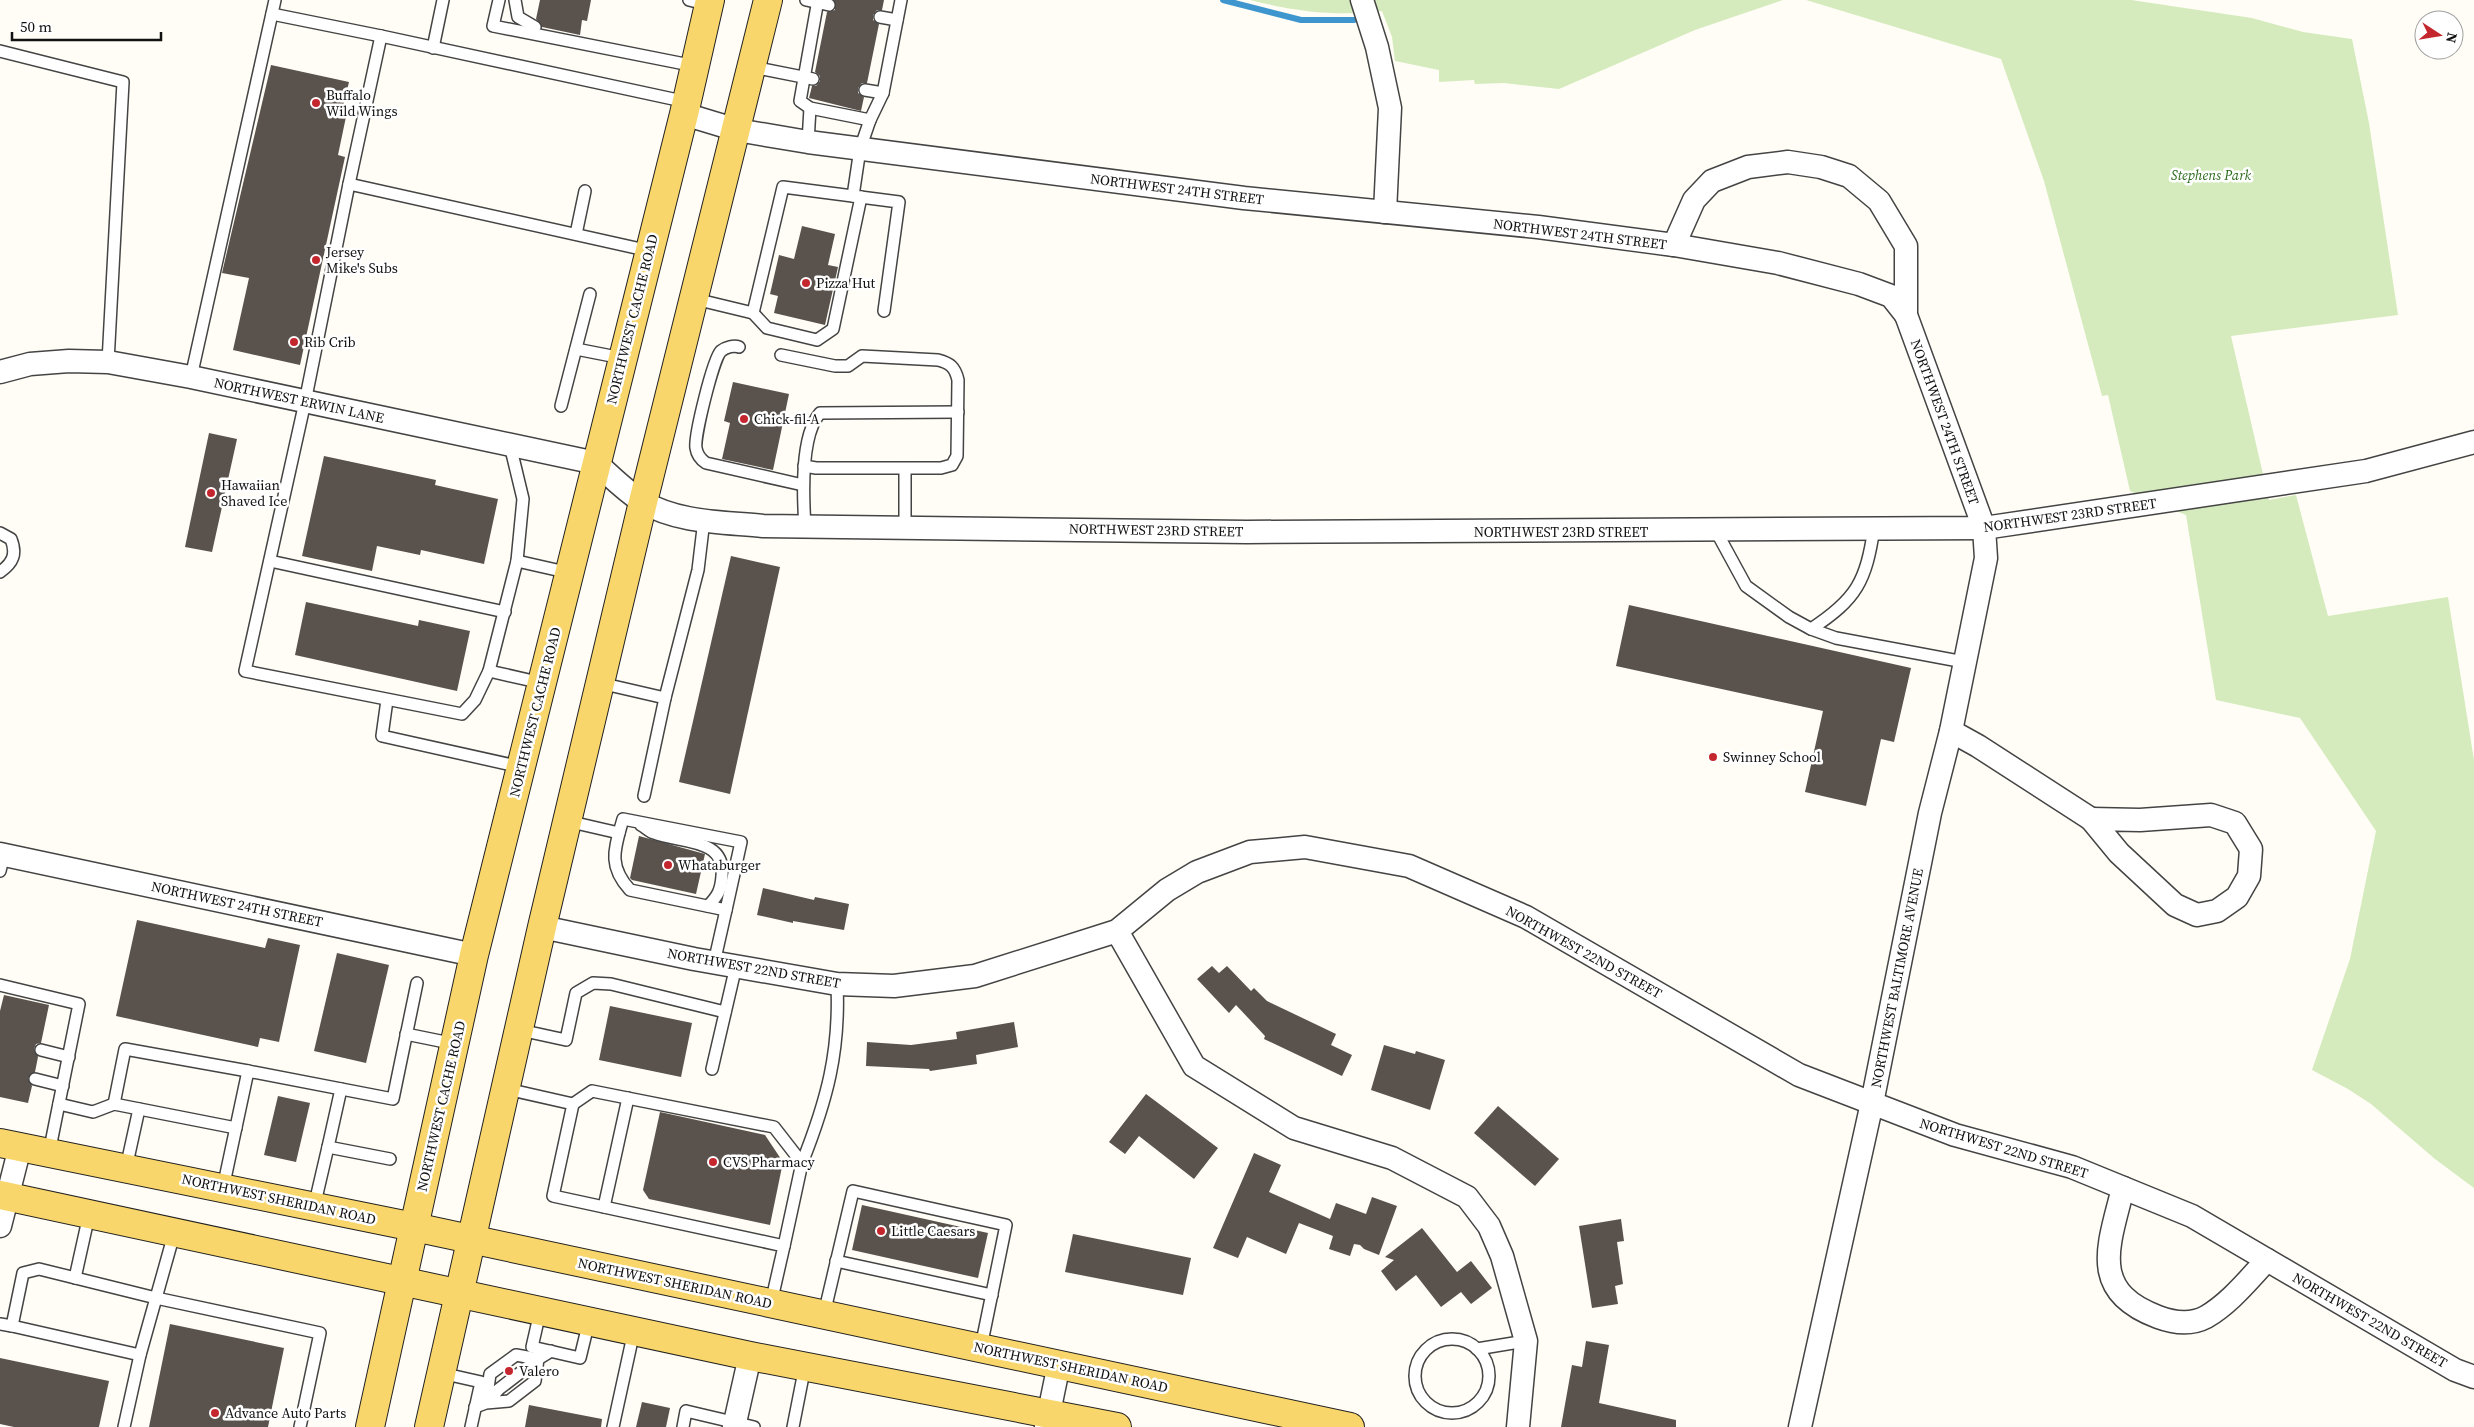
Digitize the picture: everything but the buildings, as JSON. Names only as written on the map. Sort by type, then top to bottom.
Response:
[{"type":"main road","points":[[429,1427],[567,821],[643,502],[768,0]]},
{"type":"main road","name":"NORTHWEST CACHE ROAD","points":[[370,1427],[474,955],[695,66],[703,2]]},
{"type":"main road","name":"NORTHWEST SHERIDAN ROAD","points":[[10,1145],[414,1227],[1350,1427]]},
{"type":"main road","points":[[4,1196],[540,1312],[805,1366],[1047,1420],[1116,1427]]},
{"type":"street","points":[[1362,0],[1377,46],[1390,108],[1385,212]]},
{"type":"street","name":"NORTHWEST 24TH STREET","points":[[685,108],[737,130],[808,142],[1244,198],[1538,227],[1778,263],[1859,284],[1891,296],[1906,315],[1984,528]]},
{"type":"street","name":"NORTHWEST 24TH STREET","points":[[1674,246],[1694,200],[1712,181],[1748,167],[1788,162],[1821,167],[1849,176],[1879,201],[1906,246],[1906,315]]},
{"type":"street","name":"NORTHWEST ERWIN LANE","points":[[0,372],[30,364],[69,361],[108,362],[190,377],[596,463]]},
{"type":"street","name":"NORTHWEST 23RD STREET","points":[[596,463],[643,502],[671,513],[704,520],[763,526],[1247,532],[1716,531],[1984,528],[2366,471],[2474,442]]},
{"type":"street","name":"NORTHWEST BALTIMORE AVENUE","points":[[1800,1427],[1872,1103],[1930,813],[1951,731],[1986,558],[1984,528]]},
{"type":"street","points":[[1951,731],[1978,746],[2091,819],[2120,853],[2175,905],[2197,914],[2217,912],[2237,897],[2249,876],[2251,849],[2234,823],[2211,815],[2140,820],[2091,819]]},
{"type":"street","name":"NORTHWEST 22ND STREET","points":[[542,927],[714,963],[837,984],[894,986],[975,976],[1117,931],[1167,890],[1197,872],[1250,852],[1305,847],[1409,866],[1526,917],[1799,1075],[1955,1135],[2072,1167],[2192,1216],[2454,1370],[2474,1377]]},
{"type":"street","name":"NORTHWEST 24TH STREET","points":[[1,860],[474,955]]},
{"type":"street","points":[[1117,931],[1194,1066],[1294,1128],[1392,1158],[1467,1197],[1489,1226],[1502,1256],[1526,1341],[1518,1427]]},
{"type":"street","points":[[0,1226],[10,1145]]},
{"type":"street","points":[[2123,1188],[2108,1252],[2112,1282],[2121,1296],[2140,1310],[2168,1320],[2188,1323],[2205,1318],[2226,1303],[2267,1260]]},
{"type":"street","points":[[741,1426],[750,1356]]},
{"type":"street","points":[[1047,1420],[1059,1364]]},
{"type":"lane","points":[[190,377],[275,0]]},
{"type":"lane","points":[[434,48],[443,0]]},
{"type":"lane","points":[[499,0],[492,26],[695,66]]},
{"type":"lane","points":[[515,0],[518,16],[535,27]]},
{"type":"lane","points":[[806,0],[822,3],[808,78],[800,101],[810,108],[870,120]]},
{"type":"lane","points":[[695,299],[753,313],[767,328],[817,340],[833,329],[857,197],[860,149],[870,120],[883,93],[901,0]]},
{"type":"lane","points":[[272,14],[434,48],[685,108]]},
{"type":"lane","points":[[880,17],[897,20]]},
{"type":"lane","points":[[381,36],[305,402],[245,671],[462,714],[475,700],[490,671],[517,561],[523,499],[510,445]]},
{"type":"lane","points":[[578,36],[587,45]]},
{"type":"lane","points":[[0,51],[123,82],[108,362]]},
{"type":"lane","points":[[752,67],[808,78]]},
{"type":"lane","points":[[865,90],[883,93]]},
{"type":"lane","points":[[808,142],[810,108]]},
{"type":"lane","points":[[349,184],[650,251]]},
{"type":"lane","points":[[753,313],[783,187],[899,202],[884,310]]},
{"type":"lane","points":[[576,234],[585,191]]},
{"type":"lane","points":[[561,406],[590,294]]},
{"type":"lane","points":[[739,347],[734,346],[721,351],[716,360],[707,390],[696,446],[700,459],[706,463],[803,485]]},
{"type":"lane","points":[[576,349],[622,358]]},
{"type":"lane","points":[[780,355],[835,366],[848,366],[862,356],[948,362],[955,370],[958,380],[957,456],[952,464],[941,468],[905,469],[816,468],[804,466]]},
{"type":"lane","points":[[805,527],[804,466],[813,420],[820,413],[958,412]]},
{"type":"lane","points":[[905,469],[905,528]]},
{"type":"lane","points":[[644,796],[665,698],[698,570],[704,520]]},
{"type":"lane","points":[[1811,629],[1835,614],[1854,592],[1869,564],[1874,528]]},
{"type":"lane","points":[[1716,531],[1746,586],[1789,617],[1811,629],[1854,642],[1964,662]]},
{"type":"lane","points":[[0,533],[11,539],[15,550],[10,565],[0,572]]},
{"type":"lane","points":[[270,561],[504,612]]},
{"type":"lane","points":[[517,561],[570,573]]},
{"type":"lane","points":[[490,671],[542,683]]},
{"type":"lane","points":[[600,683],[665,698]]},
{"type":"lane","points":[[387,700],[382,736],[521,767]]},
{"type":"lane","points":[[714,963],[726,910],[741,842],[623,819],[613,860],[619,878],[630,890],[726,910]]},
{"type":"lane","points":[[567,821],[619,833]]},
{"type":"lane","points":[[637,822],[654,833],[696,842],[710,848],[720,857],[723,873],[719,895],[708,906]]},
{"type":"lane","points":[[712,1069],[736,966]]},
{"type":"lane","points":[[114,1104],[125,1049],[393,1099],[417,983]]},
{"type":"lane","points":[[520,1030],[566,1040],[576,993],[593,983],[611,984],[725,1012]]},
{"type":"lane","points":[[771,1303],[802,1163],[827,1094],[839,1022],[837,984]]},
{"type":"lane","points":[[0,985],[79,1004],[48,1153]]},
{"type":"lane","points":[[406,1034],[455,1044]]},
{"type":"lane","points":[[41,1050],[69,1057]]},
{"type":"lane","points":[[223,1188],[248,1071]]},
{"type":"lane","points":[[35,1079],[63,1086]]},
{"type":"lane","points":[[314,1207],[341,1089]]},
{"type":"lane","points":[[507,1089],[573,1104]]},
{"type":"lane","points":[[784,1246],[553,1196],[573,1104],[592,1091],[774,1127],[802,1163]]},
{"type":"lane","points":[[604,1207],[628,1098]]},
{"type":"lane","points":[[58,1104],[94,1112],[114,1104],[236,1128]]},
{"type":"lane","points":[[126,1168],[139,1109]]},
{"type":"lane","points":[[328,1147],[390,1159]]},
{"type":"lane","points":[[824,1314],[853,1191],[1006,1225],[981,1347]]},
{"type":"lane","points":[[75,1278],[89,1215]]},
{"type":"lane","points":[[124,1427],[140,1355],[174,1234]]},
{"type":"lane","points":[[836,1261],[992,1295]]},
{"type":"lane","points":[[140,1355],[6,1325],[23,1273],[39,1269],[156,1298],[320,1333],[300,1427]]},
{"type":"lane","points":[[540,1312],[532,1347],[580,1358],[589,1321]]},
{"type":"lane","points":[[613,1427],[634,1331]]},
{"type":"lane","points":[[1477,1349],[1485,1359],[1489,1371],[1488,1384],[1483,1395],[1475,1405],[1464,1411],[1451,1413],[1439,1410],[1428,1404],[1420,1394],[1416,1378],[1419,1361],[1425,1351],[1434,1344],[1456,1339],[1477,1349],[1526,1341]]},
{"type":"lane","points":[[481,1405],[538,1359],[552,1351]]},
{"type":"lane","points":[[471,1427],[481,1405],[490,1374],[516,1355],[538,1359]]},
{"type":"lane","points":[[793,1427],[805,1366]]},
{"type":"lane","points":[[441,1373],[481,1382],[481,1405]]},
{"type":"lane","points":[[683,1427],[686,1411],[741,1426]]},
{"type":"green space","points":[[1250,0],[1783,0],[1695,30],[1559,89],[1504,83],[1475,84],[1474,80],[1439,82],[1439,70],[1395,61],[1392,37],[1382,11],[1365,13],[1316,12]]},
{"type":"green space","name":"Stephens Park","points":[[1806,0],[2131,0],[2252,18],[2303,32],[2352,39],[2369,123],[2398,315],[2231,336],[2269,500],[2296,495],[2328,616],[2448,597],[2474,760],[2474,1188],[2435,1159],[2371,1104],[2348,1089],[2312,1070],[2350,959],[2376,831],[2300,718],[2216,700],[2186,515],[2130,491],[2108,395],[2102,396],[2044,181],[2001,59]]},
{"type":"waterway","points":[[1223,0],[1301,20],[1354,20]]},
{"type":"place","name":"Buffalo Wild Wings","points":[[316,103]]},
{"type":"place","name":"Jersey Mike's Subs","points":[[316,260]]},
{"type":"place","name":"Pizza Hut","points":[[806,283]]},
{"type":"place","name":"Rib Crib","points":[[294,342]]},
{"type":"place","name":"Chick-fil-A","points":[[744,419]]},
{"type":"place","name":"Hawaiian Shaved Ice","points":[[211,493]]},
{"type":"place","name":"Swinney School","points":[[1713,757]]},
{"type":"place","name":"Whataburger","points":[[668,865]]},
{"type":"place","name":"CVS Pharmacy","points":[[713,1162]]},
{"type":"place","name":"Little Caesars","points":[[881,1231]]},
{"type":"place","name":"Valero","points":[[509,1371]]},
{"type":"place","name":"Advance Auto Parts","points":[[215,1413]]}]
